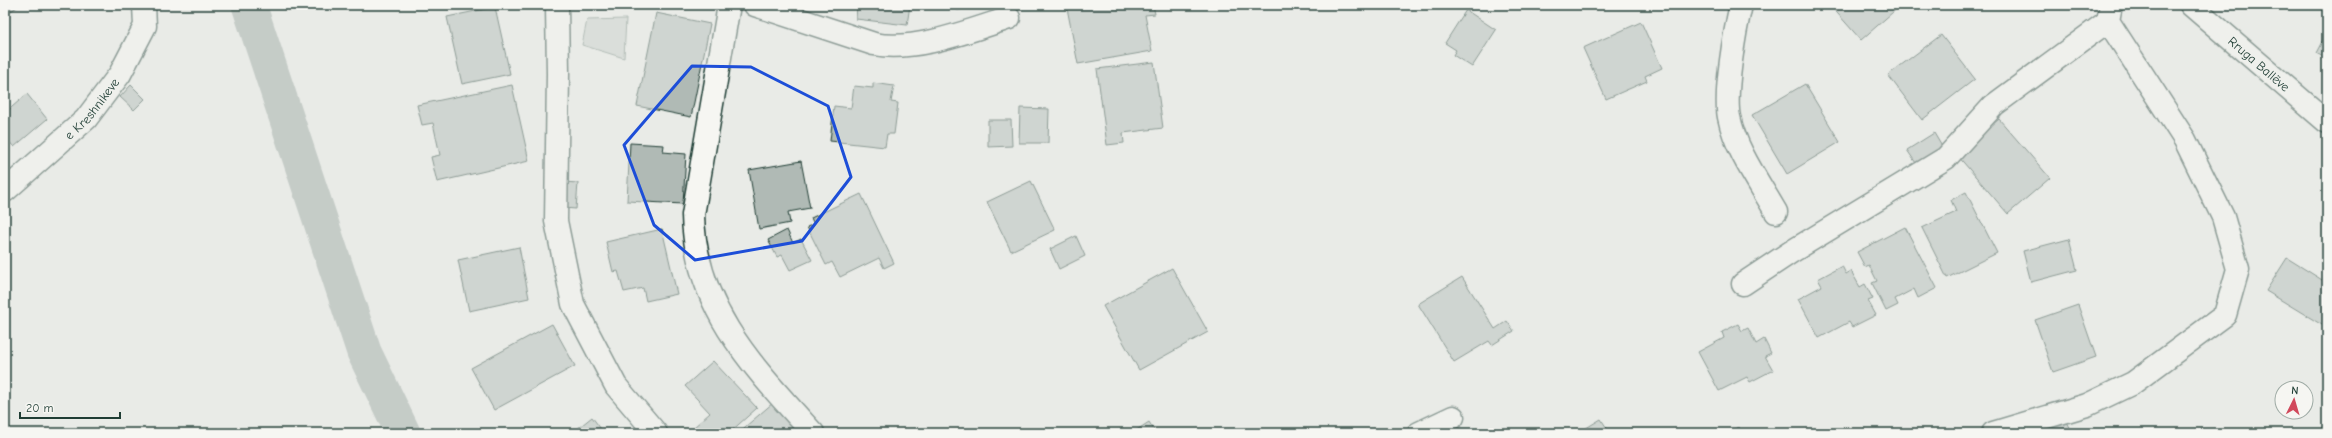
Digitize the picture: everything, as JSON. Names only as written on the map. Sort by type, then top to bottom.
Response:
[{"type":"street","name":"e Kreshnikeve","points":[[5,191],[86,119],[116,80],[145,26],[144,5]]},
{"type":"street","points":[[557,5],[556,221],[573,304],[616,386],[656,433]]},
{"type":"street","points":[[729,5],[693,215],[694,236],[698,260],[706,287],[729,333],[749,360],[813,433]]},
{"type":"street","points":[[755,5],[874,44],[891,47],[916,44],[1009,18]]},
{"type":"street","points":[[1741,5],[1731,66],[1729,116],[1742,153],[1776,212]]},
{"type":"street","name":"Rruga Ballëve","points":[[2191,5],[2327,122]]},
{"type":"street","points":[[1743,284],[1791,252],[1946,158],[1994,105],[2109,13],[2185,140],[2223,216],[2238,269],[2225,315],[2133,383],[2087,405],[1993,433]]},
{"type":"street","points":[[1419,433],[1453,417]]},
{"type":"highlighted area","points":[[692,66],[751,67],[828,106],[851,177],[802,241],[695,260],[654,225],[624,145]]},
{"type":"shaded area","points":[[626,19],[624,58],[582,45],[587,20]]},
{"type":"building","points":[[5,5],[20,5],[5,15]]},
{"type":"building","points":[[857,5],[910,5],[907,25],[856,19]]},
{"type":"building","points":[[957,5],[997,5],[997,6],[957,10]]},
{"type":"building","points":[[1072,5],[1153,5],[1155,14],[1145,15],[1152,51],[1078,64],[1067,8],[1072,7]]},
{"type":"building","points":[[1830,5],[1901,5],[1861,40]]},
{"type":"building","points":[[495,7],[510,74],[462,84],[447,17]]},
{"type":"building","points":[[1466,10],[1496,30],[1472,67],[1453,55],[1456,50],[1445,43]]},
{"type":"building","points":[[656,13],[710,24],[691,117],[637,106]]},
{"type":"building","points":[[1641,22],[1662,68],[1645,76],[1647,81],[1606,99],[1583,48]]},
{"type":"building","points":[[2327,32],[2327,59],[2316,53]]},
{"type":"building","points":[[1941,35],[1975,79],[1922,120],[1888,75]]},
{"type":"building","points":[[1154,62],[1163,128],[1123,133],[1124,143],[1107,145],[1097,69]]},
{"type":"building","points":[[873,83],[894,86],[891,102],[898,103],[894,134],[887,134],[885,147],[830,141],[834,106],[851,108],[854,86],[873,88]]},
{"type":"building","points":[[1805,84],[1840,142],[1787,174],[1752,115]]},
{"type":"building","points":[[131,85],[145,99],[134,110],[120,97]]},
{"type":"building","points":[[512,85],[529,161],[437,182],[431,157],[440,155],[433,123],[422,125],[417,105]]},
{"type":"building","points":[[27,94],[47,119],[14,147],[5,137],[5,113]]},
{"type":"building","points":[[1020,108],[1049,109],[1048,143],[1019,143]]},
{"type":"building","points":[[1999,119],[2050,178],[2008,214],[1957,155]]},
{"type":"building","points":[[988,120],[1011,120],[1012,146],[988,147]]},
{"type":"building","points":[[1934,133],[1944,150],[1918,166],[1907,150]]},
{"type":"building","points":[[630,143],[664,145],[663,152],[686,154],[683,204],[627,201]]},
{"type":"building","points":[[801,161],[810,208],[788,212],[790,223],[759,229],[749,170]]},
{"type":"building","points":[[1031,181],[1055,230],[1011,251],[987,202]]},
{"type":"building","points":[[564,182],[578,183],[576,209],[563,208]]},
{"type":"building","points":[[1966,192],[1997,253],[1947,278],[1922,228],[1956,212],[1951,200]]},
{"type":"building","points":[[861,194],[894,263],[884,268],[879,258],[840,277],[832,262],[826,265],[807,227],[814,224],[811,218]]},
{"type":"building","points":[[1905,227],[1937,288],[1918,298],[1914,289],[1895,299],[1898,305],[1886,311],[1872,283],[1877,281],[1869,265],[1865,267],[1857,252]]},
{"type":"building","points":[[662,229],[677,294],[646,301],[643,288],[624,292],[618,271],[613,272],[606,242]]},
{"type":"building","points":[[787,230],[793,243],[801,239],[812,260],[790,270],[782,255],[777,257],[768,240]]},
{"type":"building","points":[[1076,236],[1085,256],[1059,269],[1050,249]]},
{"type":"building","points":[[2069,239],[2077,270],[2031,282],[2023,251]]},
{"type":"building","points":[[519,247],[529,298],[469,311],[458,260]]},
{"type":"building","points":[[2287,258],[2327,283],[2327,328],[2266,291]]},
{"type":"building","points":[[1842,266],[1846,274],[1851,271],[1860,287],[1865,284],[1873,299],[1868,301],[1876,315],[1852,327],[1849,322],[1819,338],[1798,299],[1822,286],[1818,279]]},
{"type":"building","points":[[1172,268],[1208,332],[1139,370],[1103,306]]},
{"type":"building","points":[[1462,277],[1495,329],[1507,321],[1514,331],[1492,345],[1489,341],[1454,362],[1418,304]]},
{"type":"building","points":[[2078,305],[2096,357],[2053,372],[2035,320]]},
{"type":"building","points":[[552,324],[575,366],[494,410],[471,368]]},
{"type":"building","points":[[1738,324],[1742,331],[1748,328],[1756,344],[1764,339],[1771,353],[1765,356],[1773,370],[1750,382],[1747,377],[1719,391],[1698,352],[1724,338],[1722,332]]},
{"type":"building","points":[[713,361],[757,408],[729,433],[699,433],[694,427],[710,413],[685,386]]},
{"type":"building","points":[[774,402],[800,433],[738,433]]},
{"type":"building","points":[[592,417],[604,433],[572,433]]},
{"type":"building","points":[[1601,419],[1610,433],[1578,433]]},
{"type":"building","points":[[2066,420],[2073,433],[2041,433]]},
{"type":"building","points":[[1149,422],[1156,433],[1132,433]]},
{"type":"building","points":[[1739,427],[1742,433],[1728,433]]},
{"type":"waterway","points":[[249,5],[364,352],[403,433]]}]
